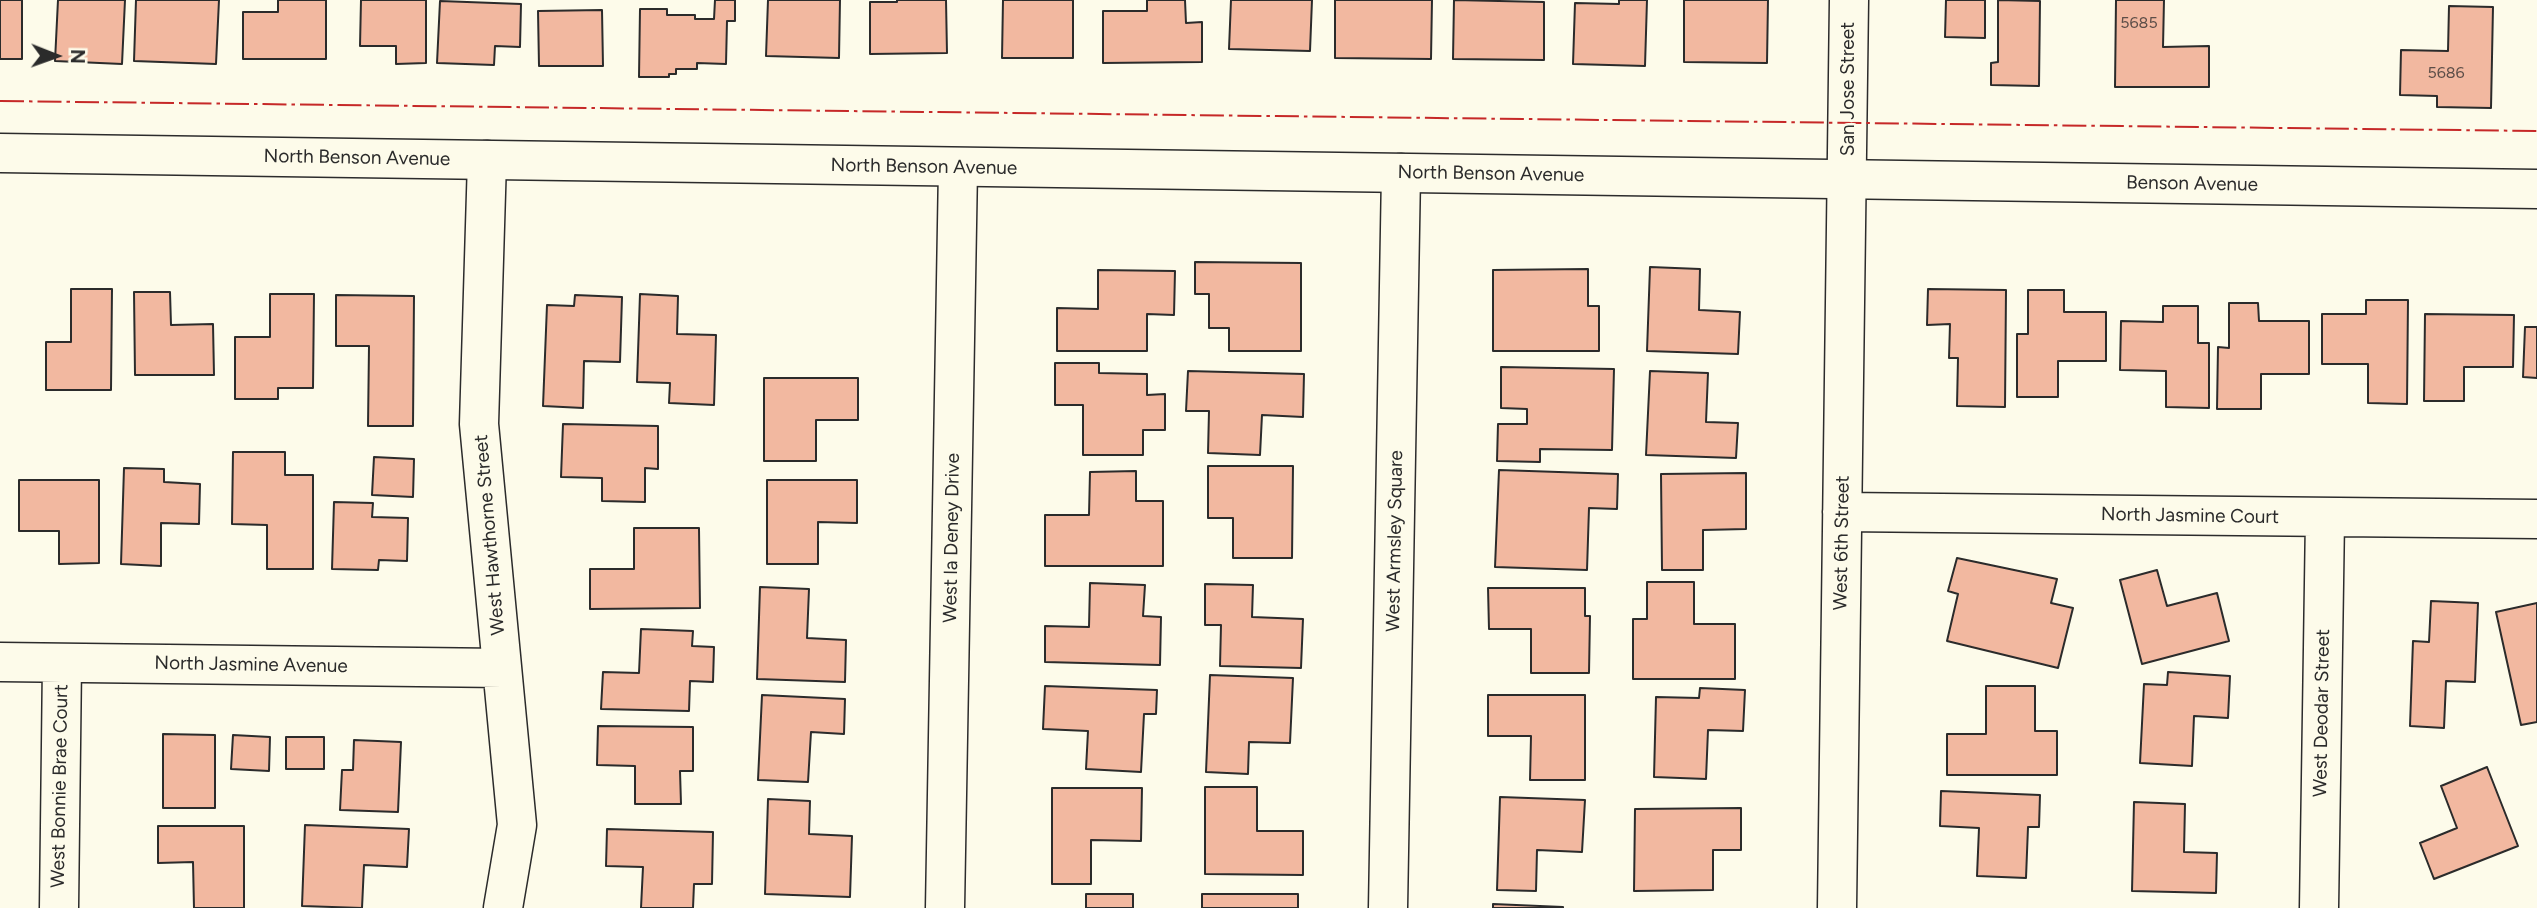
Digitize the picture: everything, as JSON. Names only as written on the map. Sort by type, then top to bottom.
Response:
[{"type":"street","name":"San Jose Street","points":[[1847,178],[1849,0]]},
{"type":"street","name":"North Benson Avenue","points":[[0,153],[1847,178]]},
{"type":"street","name":"West Hawthorne Street","points":[[487,160],[479,424],[517,825],[503,908]]},
{"type":"street","name":"West la Deney Drive","points":[[945,908],[958,168]]},
{"type":"street","name":"West Armsley Square","points":[[1388,908],[1401,173]]},
{"type":"street","name":"Benson Avenue","points":[[1847,178],[2537,189]]},
{"type":"street","name":"West 6th Street","points":[[1837,908],[1847,178]]},
{"type":"street","name":"North Jasmine Court","points":[[1842,512],[2537,519]]},
{"type":"street","name":"West Deodar Street","points":[[2319,908],[2325,518]]},
{"type":"street","name":"North Jasmine Avenue","points":[[0,662],[502,668]]},
{"type":"street","name":"West Bonnie Brae Court","points":[[59,908],[61,663]]},
{"type":"building","points":[[0,0],[22,0],[22,59],[0,59]]},
{"type":"building","points":[[58,0],[125,0],[122,64],[55,61]]},
{"type":"building","points":[[136,0],[219,0],[216,64],[134,61]]},
{"type":"building","points":[[278,0],[326,0],[326,59],[243,59],[243,12],[278,12]]},
{"type":"building","points":[[361,0],[426,0],[426,63],[396,64],[396,46],[360,46]]},
{"type":"building","points":[[715,0],[735,0],[735,21],[727,21],[726,64],[697,63],[697,69],[676,69],[676,74],[669,74],[669,77],[639,77],[640,9],[667,9],[667,15],[695,15],[695,19],[714,19]]},
{"type":"building","points":[[768,0],[840,0],[839,58],[766,56]]},
{"type":"building","points":[[946,0],[947,53],[870,54],[870,2]]},
{"type":"building","points":[[1003,0],[1073,0],[1073,58],[1002,58]]},
{"type":"building","points":[[1147,0],[1185,0],[1186,23],[1202,22],[1202,62],[1103,63],[1103,11],[1147,11]]},
{"type":"building","points":[[1231,0],[1312,0],[1310,51],[1229,49]]},
{"type":"building","points":[[1335,0],[1432,0],[1431,59],[1335,58]]},
{"type":"building","points":[[1454,0],[1544,2],[1544,60],[1453,59]]},
{"type":"building","points":[[1619,0],[1647,0],[1645,66],[1573,64],[1575,3],[1619,4]]},
{"type":"building","points":[[1684,0],[1768,0],[1767,63],[1684,62]]},
{"type":"building","points":[[1946,0],[1985,0],[1985,38],[1945,37]]},
{"type":"building","points":[[1998,0],[2040,1],[2039,86],[1991,85],[1991,63],[1998,62]]},
{"type":"building","points":[[2116,0],[2164,0],[2163,47],[2209,46],[2209,87],[2115,87]]},
{"type":"building","points":[[440,1],[521,4],[520,47],[495,46],[494,65],[437,63]]},
{"type":"building","points":[[2449,6],[2493,7],[2491,108],[2437,107],[2437,96],[2400,95],[2401,50],[2448,51]]},
{"type":"building","points":[[602,10],[603,66],[539,66],[538,11]]},
{"type":"building","points":[[1195,262],[1301,263],[1301,351],[1229,351],[1229,328],[1209,328],[1209,294],[1195,294]]},
{"type":"building","points":[[1650,267],[1700,269],[1699,310],[1740,312],[1738,354],[1647,351]]},
{"type":"building","points":[[1588,269],[1588,306],[1599,306],[1599,351],[1493,351],[1493,270]]},
{"type":"building","points":[[1098,270],[1175,271],[1174,315],[1147,314],[1147,351],[1057,351],[1057,308],[1098,309]]},
{"type":"building","points":[[71,289],[112,289],[111,390],[46,390],[46,342],[71,342]]},
{"type":"building","points":[[1928,289],[2006,290],[2005,407],[1957,406],[1958,358],[1949,358],[1950,324],[1927,325]]},
{"type":"building","points":[[2028,290],[2064,290],[2064,312],[2106,312],[2106,361],[2058,361],[2058,397],[2017,397],[2017,334],[2028,334]]},
{"type":"building","points":[[134,292],[170,292],[171,325],[213,324],[214,375],[135,375]]},
{"type":"building","points":[[270,294],[314,294],[313,388],[278,388],[278,399],[235,399],[235,337],[270,337]]},
{"type":"building","points":[[640,294],[678,296],[677,334],[716,335],[714,405],[669,403],[670,383],[637,382]]},
{"type":"building","points":[[336,295],[414,296],[413,426],[368,426],[369,346],[336,346]]},
{"type":"building","points":[[575,295],[622,297],[620,362],[584,361],[583,408],[543,406],[547,305],[574,306]]},
{"type":"building","points":[[2366,300],[2408,300],[2407,404],[2368,403],[2368,364],[2322,364],[2322,314],[2366,314]]},
{"type":"building","points":[[2229,303],[2258,303],[2259,321],[2309,321],[2309,374],[2261,374],[2261,409],[2217,409],[2218,347],[2229,348]]},
{"type":"building","points":[[2163,306],[2198,306],[2198,343],[2209,343],[2209,408],[2166,407],[2166,371],[2120,370],[2121,321],[2163,322]]},
{"type":"building","points":[[2425,314],[2514,315],[2513,367],[2464,367],[2464,401],[2424,401]]},
{"type":"building","points":[[2525,327],[2537,327],[2537,378],[2523,377]]},
{"type":"building","points":[[1055,363],[1099,363],[1099,373],[1147,374],[1147,395],[1165,394],[1165,430],[1143,430],[1143,455],[1083,455],[1083,405],[1055,405]]},
{"type":"building","points":[[1501,367],[1614,369],[1612,450],[1540,449],[1540,462],[1497,461],[1498,424],[1527,424],[1527,409],[1501,408]]},
{"type":"building","points":[[1188,371],[1304,374],[1303,417],[1262,415],[1260,455],[1208,453],[1209,411],[1186,411]]},
{"type":"building","points":[[1650,371],[1708,373],[1706,422],[1738,423],[1736,458],[1646,455]]},
{"type":"building","points":[[764,378],[858,378],[858,420],[816,420],[816,461],[764,461]]},
{"type":"building","points":[[563,424],[658,426],[658,469],[645,468],[645,502],[602,501],[602,478],[561,477]]},
{"type":"building","points":[[233,452],[285,452],[285,475],[313,475],[313,569],[267,569],[267,525],[232,524]]},
{"type":"building","points":[[374,457],[414,459],[413,497],[372,495]]},
{"type":"building","points":[[1208,466],[1293,466],[1292,558],[1233,558],[1233,518],[1208,518]]},
{"type":"building","points":[[124,468],[164,469],[164,482],[200,484],[199,524],[161,523],[161,566],[121,564]]},
{"type":"building","points":[[1499,470],[1618,474],[1617,509],[1589,508],[1587,570],[1495,567]]},
{"type":"building","points":[[1136,471],[1136,501],[1163,501],[1163,566],[1045,566],[1045,515],[1089,515],[1090,472]]},
{"type":"building","points":[[1746,473],[1746,529],[1703,530],[1703,570],[1662,570],[1661,474]]},
{"type":"building","points":[[19,480],[99,480],[99,563],[59,564],[59,531],[19,531]]},
{"type":"building","points":[[767,480],[857,480],[857,523],[818,522],[818,564],[767,564]]},
{"type":"building","points":[[334,502],[373,503],[372,517],[408,518],[407,561],[379,560],[378,570],[332,569]]},
{"type":"building","points":[[634,528],[699,528],[700,608],[590,609],[590,569],[634,569]]},
{"type":"building","points":[[1957,558],[2057,579],[2051,603],[2073,608],[2058,668],[1947,641],[1958,594],[1948,591]]},
{"type":"building","points":[[2157,570],[2167,606],[2217,593],[2229,641],[2142,664],[2120,580]]},
{"type":"building","points":[[1647,582],[1694,582],[1694,624],[1735,624],[1735,679],[1633,679],[1633,619],[1647,619]]},
{"type":"building","points":[[1090,583],[1145,585],[1143,616],[1161,617],[1160,665],[1045,662],[1045,626],[1089,627]]},
{"type":"building","points":[[1205,584],[1253,585],[1252,617],[1303,619],[1301,668],[1220,666],[1221,625],[1205,625]]},
{"type":"building","points":[[760,587],[809,589],[807,638],[846,640],[845,682],[757,679]]},
{"type":"building","points":[[1488,588],[1585,588],[1585,616],[1590,616],[1589,673],[1531,673],[1531,629],[1489,629]]},
{"type":"building","points":[[2431,601],[2478,603],[2475,682],[2446,681],[2444,728],[2410,726],[2413,641],[2429,642]]},
{"type":"building","points":[[2537,603],[2537,722],[2521,725],[2496,612]]},
{"type":"building","points":[[641,629],[693,631],[692,646],[714,647],[713,682],[690,681],[689,711],[601,709],[603,672],[639,673]]},
{"type":"building","points":[[2168,672],[2230,676],[2228,718],[2194,716],[2192,766],[2140,763],[2144,684],[2167,685]]},
{"type":"building","points":[[1210,675],[1293,678],[1290,743],[1249,742],[1248,774],[1206,772]]},
{"type":"building","points":[[1045,686],[1157,690],[1156,714],[1144,714],[1141,772],[1086,769],[1088,731],[1043,729]]},
{"type":"building","points":[[1986,686],[2035,686],[2035,731],[2057,731],[2057,775],[1947,775],[1947,734],[1986,734]]},
{"type":"building","points":[[1700,688],[1745,690],[1743,731],[1708,730],[1706,779],[1654,777],[1656,697],[1699,698]]},
{"type":"building","points":[[762,695],[845,699],[844,734],[811,732],[808,782],[758,780]]},
{"type":"building","points":[[1488,695],[1585,695],[1585,780],[1530,780],[1531,736],[1488,736]]},
{"type":"building","points":[[598,726],[693,727],[693,771],[680,771],[681,804],[635,804],[635,766],[597,765]]},
{"type":"building","points":[[163,734],[215,735],[215,808],[163,808]]},
{"type":"building","points":[[233,735],[270,737],[269,771],[231,769]]},
{"type":"building","points":[[286,737],[324,737],[324,769],[286,769]]},
{"type":"building","points":[[354,740],[401,742],[398,812],[340,810],[342,770],[353,770]]},
{"type":"building","points":[[2487,767],[2518,846],[2434,879],[2420,843],[2457,828],[2441,786]]},
{"type":"building","points":[[1205,787],[1257,787],[1257,831],[1303,831],[1303,875],[1205,874]]},
{"type":"building","points":[[1052,788],[1142,788],[1141,841],[1091,840],[1091,884],[1052,884]]},
{"type":"building","points":[[1941,791],[2040,795],[2039,827],[2028,827],[2026,878],[1977,876],[1979,828],[1940,826]]},
{"type":"building","points":[[1500,797],[1585,800],[1582,852],[1537,850],[1536,891],[1497,890]]},
{"type":"building","points":[[768,799],[810,801],[809,834],[852,836],[850,897],[765,894]]},
{"type":"building","points":[[2134,802],[2185,804],[2184,852],[2217,853],[2216,893],[2132,891]]},
{"type":"building","points":[[1741,808],[1741,850],[1713,850],[1713,890],[1634,891],[1635,809]]},
{"type":"building","points":[[305,825],[409,829],[407,867],[364,865],[362,908],[302,906]]},
{"type":"building","points":[[158,826],[244,826],[244,908],[194,908],[193,862],[158,863]]},
{"type":"building","points":[[607,829],[713,832],[712,884],[694,884],[693,908],[641,908],[643,867],[606,866]]},
{"type":"building","points":[[1086,894],[1133,894],[1133,908],[1086,908]]},
{"type":"building","points":[[1202,894],[1298,894],[1298,908],[1202,908]]},
{"type":"building","points":[[1493,904],[1563,907],[1563,908],[1493,908]]},
{"type":"power","points":[[0,101],[2537,131]]}]
